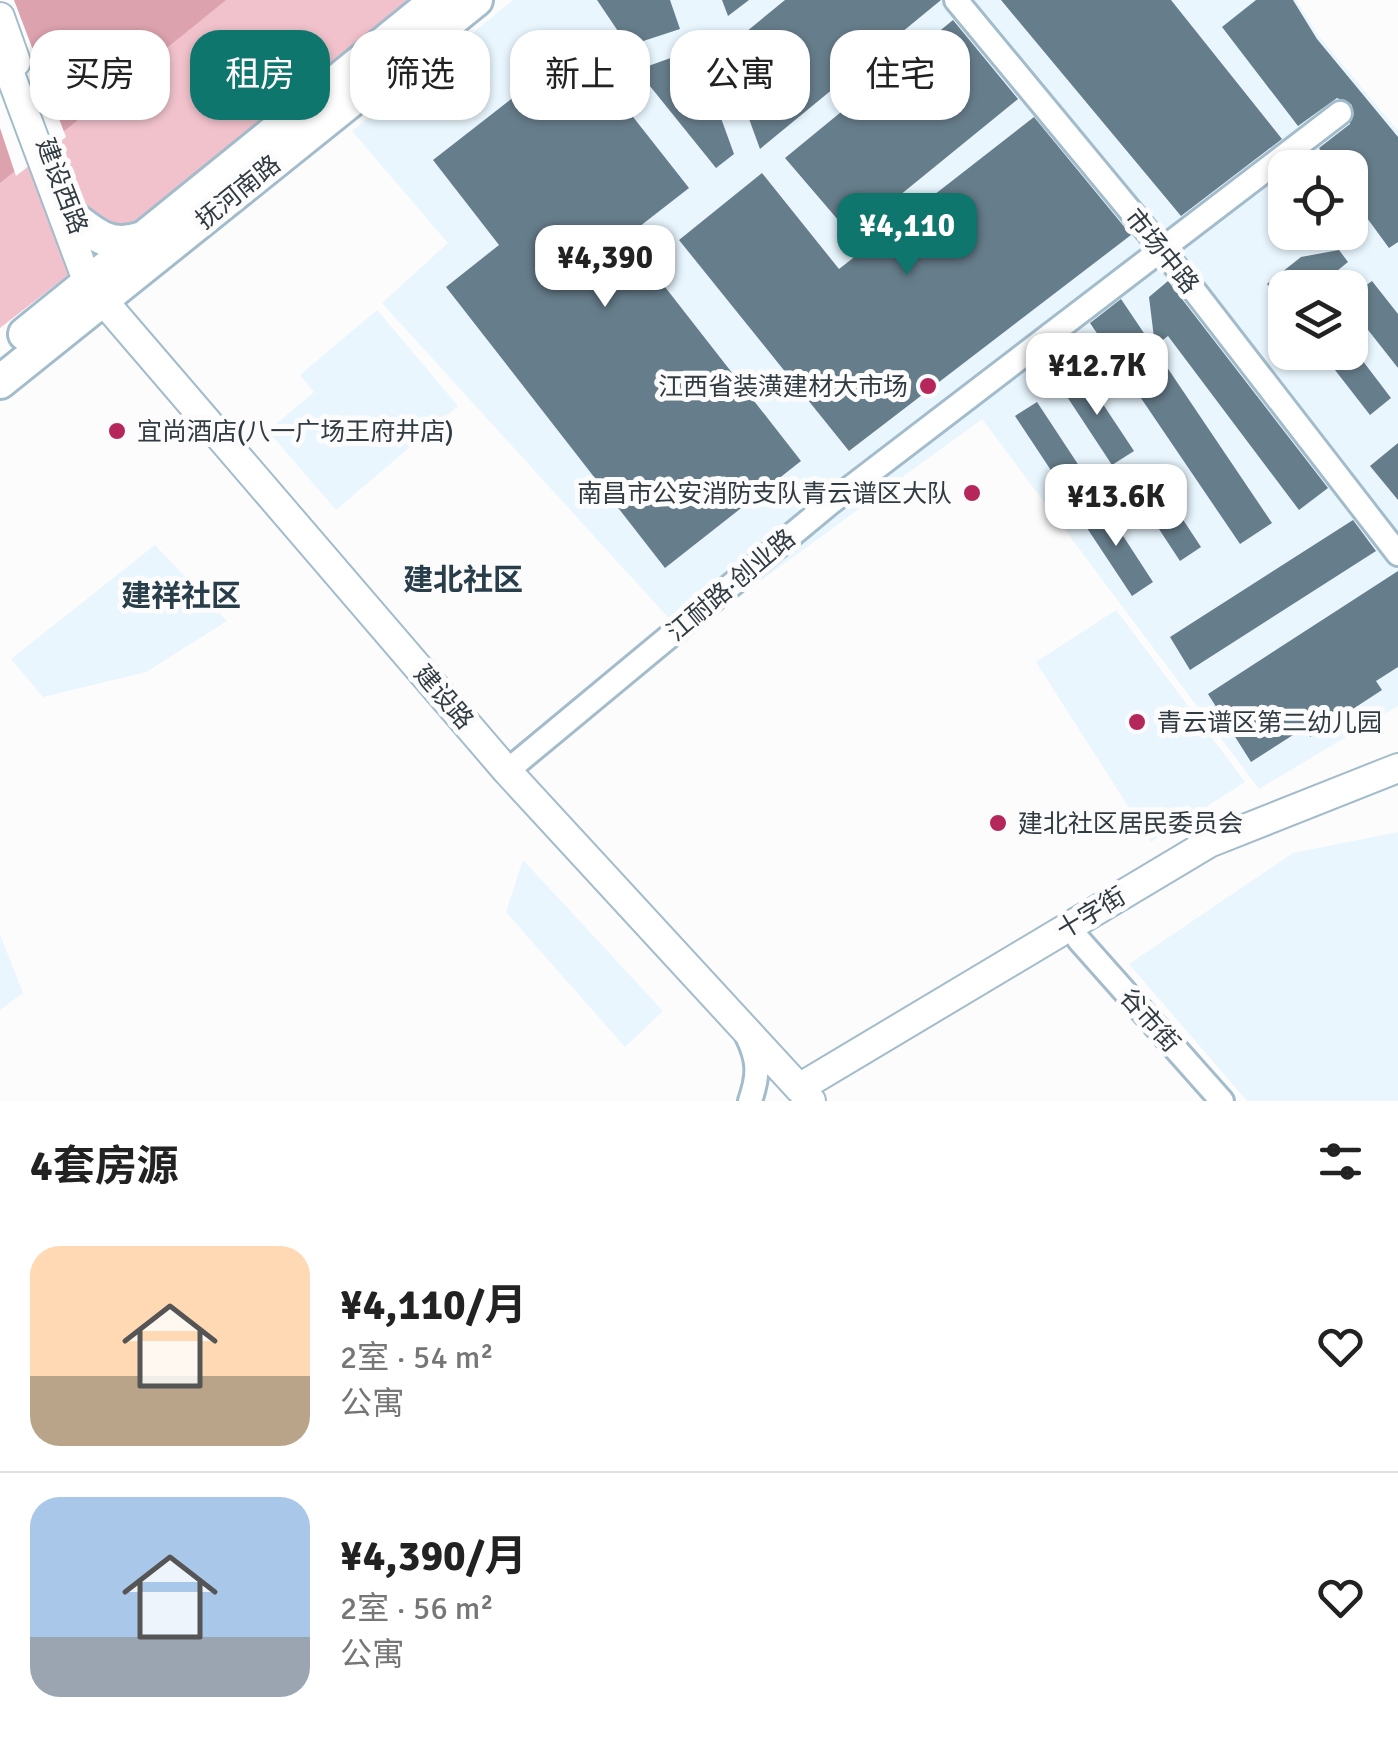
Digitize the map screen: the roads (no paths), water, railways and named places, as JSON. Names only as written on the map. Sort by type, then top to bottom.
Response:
[{"type":"highway","name":"抚河南路","points":[[0,382],[100,288],[143,238],[438,0]]},
{"type":"highway","name":"抚河南路","points":[[0,355],[100,288],[476,0]]},
{"type":"highway","points":[[67,217],[102,240],[122,245],[143,238]]},
{"type":"main road","name":"建设西路","points":[[0,17],[67,217]]},
{"type":"main road","name":"建设西路","points":[[0,48],[67,217],[100,288]]},
{"type":"main road","name":"建设路","points":[[100,288],[508,771],[740,1024],[800,1097]]},
{"type":"main road","name":"十字街","points":[[800,1097],[1208,843],[1398,768]]},
{"type":"main road","name":"十字街","points":[[800,1097],[1212,861],[1398,786]]},
{"type":"street","name":"市场中路","points":[[956,0],[1162,249],[1398,554]]},
{"type":"street","name":"江耐路·创业路","points":[[508,771],[829,504],[1340,113]]},
{"type":"street","name":"谷市街","points":[[1079,940],[1222,1101]]},
{"type":"street","points":[[740,1024],[758,1058],[758,1078],[750,1101]]},
{"type":"place","name":"江西省装潢建材大市场","points":[[928,386]]},
{"type":"place","name":"宜尚酒店(八一广场王府井店)","points":[[117,431]]},
{"type":"place","name":"南昌市公安消防支队青云谱区大队","points":[[972,493]]},
{"type":"place","name":"青云谱区第二幼儿园","points":[[1137,722]]},
{"type":"place","name":"建北社区居民委员会","points":[[998,823]]},
{"type":"district","name":"建北社区","points":[[463,580]]},
{"type":"district","name":"建祥社区","points":[[181,596]]}]
